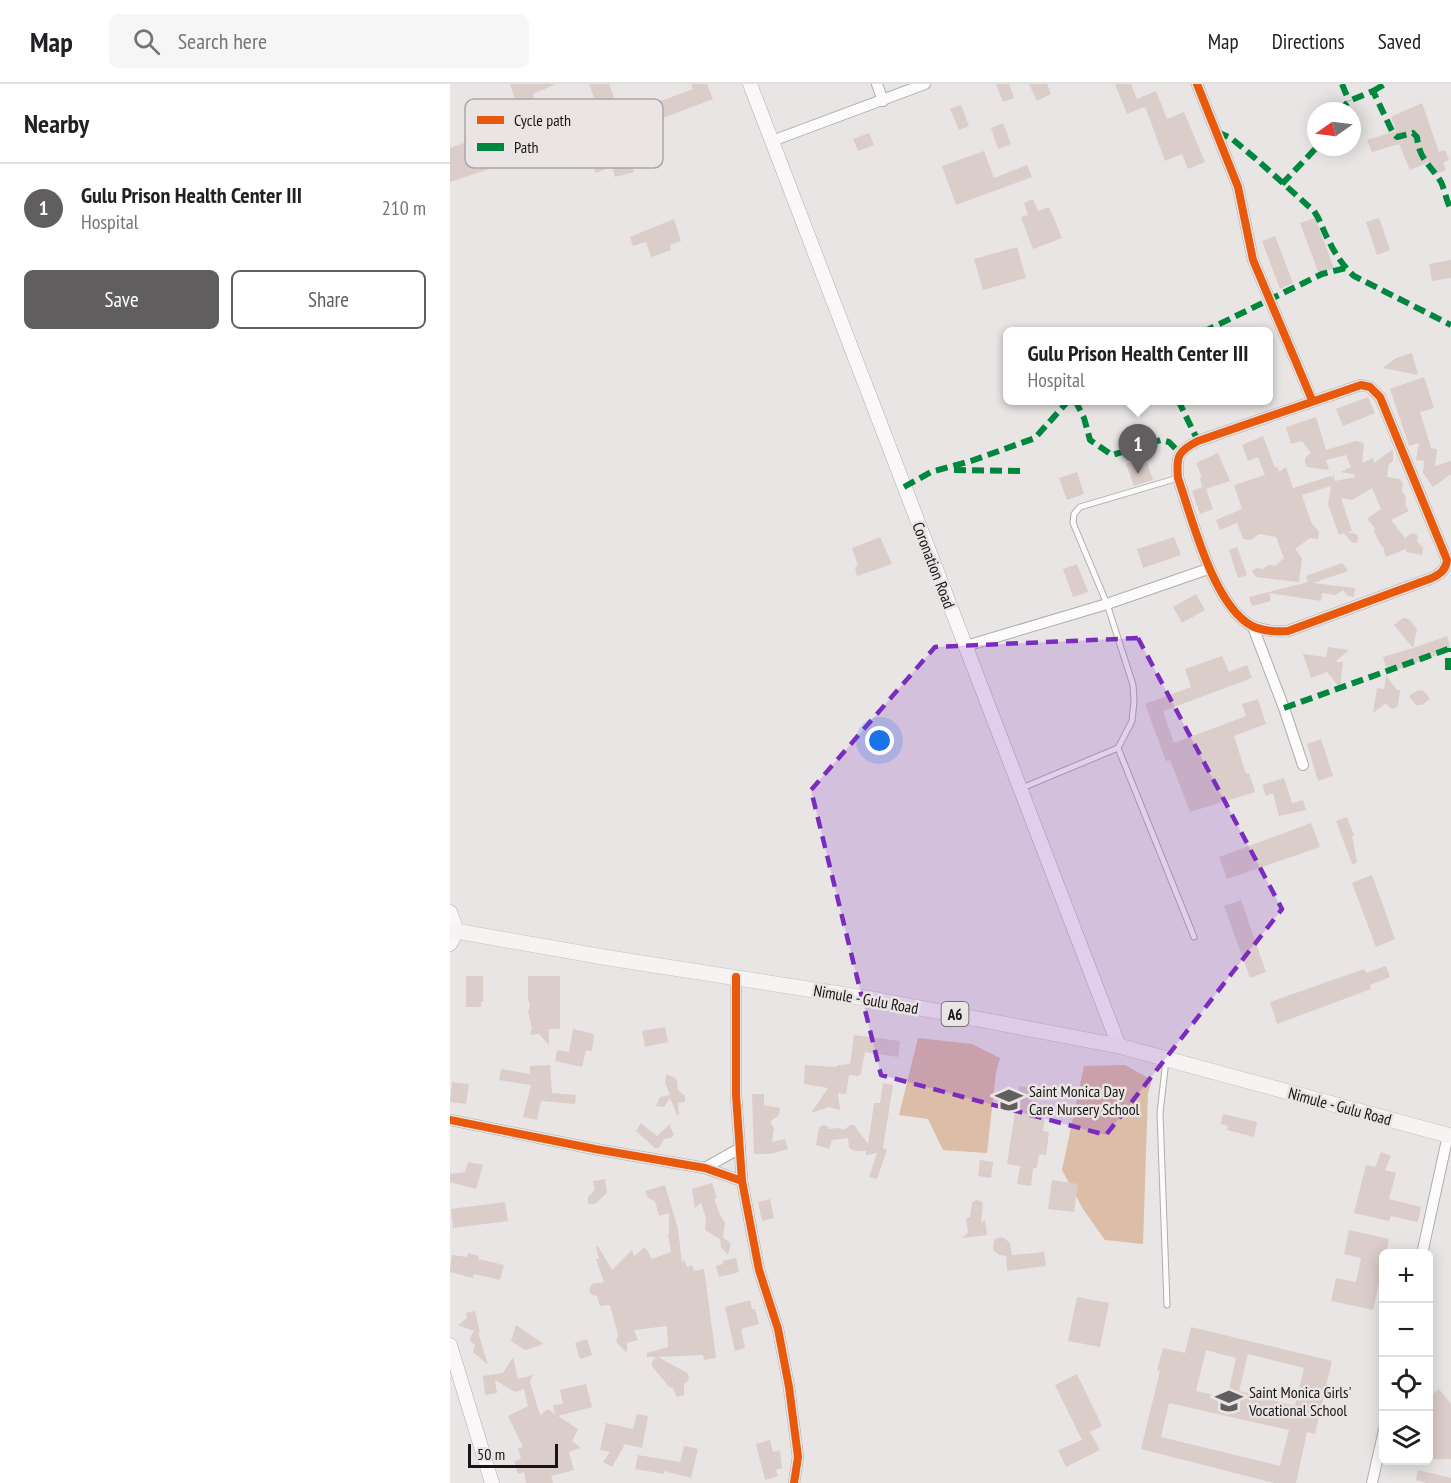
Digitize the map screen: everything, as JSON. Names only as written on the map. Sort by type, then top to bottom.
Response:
[{"type":"main road","name":"Coronation Road","points":[[750,84],[1119,1046]]},
{"type":"main road","points":[[450,912],[452,935]]},
{"type":"main road","name":"Nimule - Gulu Road","points":[[452,935],[889,1002],[1119,1046],[1449,1136]]},
{"type":"main road","points":[[450,1345],[492,1483]]},
{"type":"street","points":[[877,84],[883,101]]},
{"type":"street","points":[[772,141],[926,84]]},
{"type":"street","points":[[1197,84],[1238,187],[1253,260],[1312,400]]},
{"type":"street","points":[[1361,385],[1370,387],[1380,397],[1447,560],[1447,565],[1443,572],[1432,578],[1288,631],[1268,631],[1253,627],[1245,621],[1220,591],[1208,569],[1178,478],[1177,467],[1180,453],[1185,447],[1312,400],[1361,385]]},
{"type":"street","points":[[966,646],[1107,604],[1208,569]]},
{"type":"street","points":[[1253,627],[1303,765]]},
{"type":"street","points":[[736,977],[736,1095],[742,1180],[759,1270],[778,1329],[789,1387],[798,1457],[794,1483]]},
{"type":"street","points":[[450,1120],[705,1168],[742,1180]]},
{"type":"street","points":[[1423,1249],[1449,1136]]},
{"type":"street","points":[[705,1168],[740,1148]]},
{"type":"street","points":[[1372,1483],[1379,1449]]},
{"type":"lane","points":[[1021,788],[1118,748],[1132,721],[1133,685],[1107,604],[1073,523],[1074,514],[1080,507],[1178,478]]},
{"type":"lane","points":[[1118,748],[1194,937]]},
{"type":"lane","points":[[1166,1058],[1160,1113],[1167,1305]]},
{"type":"highlighted area","points":[[1138,638],[1282,909],[1106,1135],[881,1075],[811,790],[935,647]]},
{"type":"shaded area","points":[[918,1038],[972,1044],[1000,1058],[996,1072],[987,1153],[943,1150],[928,1119],[899,1115]]},
{"type":"shaded area","points":[[1125,1065],[1152,1080],[1148,1093],[1143,1244],[1105,1240],[1083,1209],[1062,1170],[1084,1066]]},
{"type":"building","points":[[510,84],[556,84],[533,94],[535,99],[515,99]]},
{"type":"building","points":[[589,84],[609,84],[615,99],[594,99]]},
{"type":"building","points":[[691,84],[707,84],[713,99],[663,118],[663,100],[693,89]]},
{"type":"building","points":[[996,84],[1009,84],[1014,98],[1003,102]]},
{"type":"building","points":[[1029,84],[1047,84],[1051,94],[1037,101]]},
{"type":"building","points":[[1115,84],[1131,84],[1137,99],[1156,91],[1167,119],[1184,112],[1205,162],[1188,169],[1182,154],[1165,161],[1146,109],[1144,107],[1127,114]]},
{"type":"building","points":[[1422,103],[1439,152],[1445,150],[1449,160],[1443,163],[1446,170],[1434,175],[1429,162],[1410,170],[1399,144],[1372,152],[1367,140],[1396,131],[1391,117]]},
{"type":"building","points":[[961,105],[969,126],[959,130],[950,109]]},
{"type":"building","points":[[1003,123],[1011,144],[998,149],[991,128]]},
{"type":"building","points":[[869,133],[874,145],[858,151],[853,139]]},
{"type":"building","points":[[465,143],[465,168],[492,168],[450,182],[450,148]]},
{"type":"building","points":[[984,151],[994,178],[1027,165],[1032,177],[956,205],[942,166]]},
{"type":"building","points":[[594,168],[607,168],[596,173]]},
{"type":"building","points":[[613,168],[633,168],[634,172],[615,177]]},
{"type":"building","points":[[1033,199],[1038,211],[1049,207],[1062,238],[1033,249],[1021,217],[1028,215],[1024,203]]},
{"type":"building","points":[[1315,218],[1334,268],[1319,274],[1300,223]]},
{"type":"building","points":[[1379,218],[1390,250],[1377,255],[1366,222]]},
{"type":"building","points":[[674,219],[681,241],[670,245],[671,250],[651,257],[646,242],[633,246],[630,237]]},
{"type":"building","points":[[1275,236],[1293,283],[1280,289],[1262,241]]},
{"type":"building","points":[[1017,247],[1026,278],[983,290],[974,259]]},
{"type":"building","points":[[1451,260],[1451,278],[1432,281],[1429,264]]},
{"type":"building","points":[[1412,353],[1418,375],[1383,368],[1396,358]]},
{"type":"building","points":[[1424,377],[1434,408],[1420,412],[1431,448],[1437,449],[1435,466],[1451,461],[1451,474],[1433,487],[1423,473],[1424,461],[1416,460],[1419,443],[1409,446],[1390,389]]},
{"type":"building","points":[[1368,397],[1375,413],[1343,426],[1336,409]]},
{"type":"building","points":[[1316,417],[1326,450],[1356,441],[1362,442],[1364,445],[1362,463],[1373,458],[1374,463],[1393,449],[1393,461],[1389,464],[1387,477],[1400,479],[1403,483],[1405,505],[1409,511],[1391,520],[1405,538],[1412,533],[1416,534],[1417,541],[1423,548],[1422,555],[1406,552],[1406,549],[1386,557],[1383,548],[1386,547],[1382,547],[1374,532],[1375,528],[1367,519],[1381,509],[1372,488],[1352,500],[1341,498],[1352,531],[1347,532],[1356,534],[1357,543],[1351,542],[1344,533],[1339,535],[1328,504],[1331,486],[1302,495],[1311,522],[1319,532],[1318,539],[1310,538],[1295,549],[1302,558],[1299,582],[1256,577],[1252,571],[1257,568],[1263,569],[1268,565],[1275,566],[1284,558],[1276,537],[1259,534],[1251,540],[1243,539],[1237,523],[1220,530],[1216,520],[1242,509],[1234,485],[1265,475],[1258,457],[1248,461],[1242,445],[1263,436],[1275,468],[1278,467],[1279,472],[1286,467],[1293,488],[1331,476],[1332,479],[1333,473],[1335,481],[1355,477],[1354,474],[1340,472],[1351,467],[1346,455],[1326,460],[1329,470],[1307,467],[1305,458],[1311,453],[1302,441],[1291,444],[1286,427]]},
{"type":"building","points":[[1218,453],[1230,481],[1206,489],[1213,509],[1200,514],[1192,491],[1202,487],[1200,478],[1202,477],[1196,463]]},
{"type":"building","points":[[1145,457],[1153,480],[1134,486],[1126,464]]},
{"type":"building","points":[[1077,472],[1084,494],[1067,500],[1059,478]]},
{"type":"building","points":[[880,537],[892,564],[857,576],[855,567],[858,566],[852,548]]},
{"type":"building","points":[[1174,537],[1181,555],[1143,568],[1137,549]]},
{"type":"building","points":[[1237,547],[1247,575],[1238,578],[1229,550]]},
{"type":"building","points":[[1342,563],[1348,571],[1313,583],[1355,588],[1354,597],[1348,596],[1343,590],[1335,595],[1322,593],[1321,601],[1269,593],[1271,601],[1252,606],[1249,597],[1308,582],[1306,576]]},
{"type":"building","points":[[1077,564],[1088,592],[1073,597],[1063,569]]},
{"type":"building","points":[[1196,594],[1205,610],[1182,623],[1173,607]]},
{"type":"building","points":[[1403,618],[1409,619],[1417,629],[1413,648],[1394,625]]},
{"type":"building","points":[[1447,636],[1451,650],[1388,673],[1383,657]]},
{"type":"building","points":[[1328,647],[1349,650],[1335,662],[1343,662],[1340,688],[1327,672],[1311,678],[1303,654],[1326,657]]},
{"type":"building","points":[[1222,656],[1229,672],[1247,665],[1252,678],[1163,711],[1174,743],[1246,716],[1242,704],[1258,699],[1266,724],[1234,736],[1246,774],[1249,773],[1255,792],[1190,812],[1170,760],[1166,761],[1145,704],[1191,687],[1185,669]]},
{"type":"building","points":[[1386,675],[1397,690],[1400,690],[1398,706],[1394,709],[1390,708],[1386,703],[1373,713],[1377,688],[1384,689]]},
{"type":"building","points":[[1418,690],[1424,691],[1430,699],[1422,705],[1416,705],[1409,696]]},
{"type":"building","points":[[1321,739],[1333,776],[1318,781],[1307,744]]},
{"type":"building","points":[[1284,778],[1292,803],[1303,800],[1306,810],[1279,816],[1273,793],[1266,796],[1262,785]]},
{"type":"building","points":[[1347,817],[1354,835],[1352,836],[1357,863],[1352,864],[1336,821]]},
{"type":"building","points":[[1311,823],[1320,847],[1227,879],[1219,857]]},
{"type":"building","points":[[1372,875],[1395,939],[1376,947],[1352,883]]},
{"type":"building","points":[[1241,900],[1266,972],[1250,978],[1224,906]]},
{"type":"building","points":[[1386,966],[1390,977],[1370,985],[1371,989],[1277,1024],[1270,1002],[1364,969],[1366,973]]},
{"type":"building","points":[[466,976],[483,976],[481,1007],[466,1007]]},
{"type":"building","points":[[528,976],[560,976],[560,1029],[549,1029],[549,1045],[539,1034],[530,1035],[532,1028],[528,1012],[530,1005]]},
{"type":"building","points":[[665,1027],[668,1042],[645,1047],[642,1031]]},
{"type":"building","points":[[573,1029],[594,1034],[592,1051],[586,1050],[582,1067],[555,1061],[557,1050],[569,1052]]},
{"type":"building","points":[[854,1035],[900,1041],[898,1057],[865,1052],[861,1074],[849,1075],[846,1094],[838,1093],[840,1110],[829,1107],[811,1113],[828,1088],[804,1084],[805,1065],[835,1067],[850,1064]]},
{"type":"building","points":[[550,1065],[552,1093],[576,1095],[575,1104],[541,1101],[537,1120],[523,1117],[531,1085],[499,1080],[501,1069],[530,1074],[530,1066]]},
{"type":"building","points":[[666,1074],[675,1078],[678,1090],[685,1096],[685,1102],[678,1103],[679,1114],[677,1115],[670,1098],[664,1107],[656,1106],[660,1097],[670,1095],[665,1083]]},
{"type":"building","points":[[452,1082],[469,1084],[466,1104],[450,1102]]},
{"type":"building","points":[[883,1083],[893,1085],[883,1148],[887,1150],[877,1179],[869,1177],[877,1153],[866,1155],[866,1151],[854,1151],[849,1147],[848,1138],[832,1140],[829,1149],[816,1145],[819,1128],[823,1125],[829,1129],[844,1130],[854,1125],[868,1144],[874,1103],[880,1103]]},
{"type":"building","points":[[1019,1086],[1033,1088],[1030,1113],[1045,1115],[1043,1131],[1049,1132],[1046,1155],[1039,1154],[1037,1168],[1033,1168],[1031,1186],[1017,1184],[1020,1166],[1007,1164]]},
{"type":"building","points":[[752,1094],[764,1094],[764,1105],[780,1108],[779,1115],[770,1122],[774,1128],[772,1142],[785,1139],[788,1149],[770,1154],[754,1154]]},
{"type":"building","points":[[1223,1114],[1257,1122],[1254,1137],[1227,1130],[1228,1126],[1221,1124]]},
{"type":"building","points":[[641,1123],[657,1136],[671,1123],[670,1127],[674,1134],[671,1138],[664,1139],[659,1148],[655,1148],[636,1131]]},
{"type":"building","points":[[1381,1152],[1391,1156],[1385,1170],[1396,1173],[1389,1199],[1421,1207],[1418,1222],[1391,1216],[1389,1221],[1354,1213],[1366,1165],[1375,1167]]},
{"type":"building","points":[[980,1160],[993,1162],[991,1178],[978,1176]]},
{"type":"building","points":[[468,1162],[483,1165],[476,1189],[450,1182],[450,1174],[465,1172]]},
{"type":"building","points":[[605,1179],[607,1193],[595,1204],[588,1204],[588,1197],[595,1190],[593,1181]]},
{"type":"building","points":[[1052,1180],[1078,1184],[1074,1212],[1048,1209]]},
{"type":"building","points":[[712,1183],[717,1198],[714,1199],[725,1223],[723,1238],[731,1243],[728,1255],[721,1247],[720,1239],[705,1230],[706,1218],[701,1203],[695,1208],[692,1189]]},
{"type":"building","points":[[665,1185],[678,1229],[682,1263],[684,1259],[687,1267],[692,1265],[694,1271],[704,1269],[716,1358],[704,1360],[703,1355],[658,1357],[689,1376],[688,1381],[684,1384],[684,1395],[677,1397],[673,1388],[669,1387],[652,1366],[652,1361],[657,1357],[647,1357],[647,1353],[668,1347],[667,1326],[634,1330],[638,1340],[627,1343],[627,1353],[616,1342],[618,1335],[610,1305],[600,1306],[597,1296],[592,1295],[589,1290],[592,1284],[604,1282],[596,1259],[599,1259],[596,1247],[598,1246],[612,1270],[632,1250],[634,1256],[645,1247],[652,1259],[671,1252],[668,1234],[669,1213],[659,1216],[655,1201],[648,1198],[645,1191]]},
{"type":"building","points":[[770,1199],[774,1218],[762,1221],[758,1202]]},
{"type":"building","points":[[976,1200],[983,1204],[981,1223],[985,1220],[987,1235],[962,1238],[968,1233],[966,1218],[970,1217],[972,1203]]},
{"type":"building","points":[[505,1202],[508,1221],[453,1228],[451,1209]]},
{"type":"building","points":[[1349,1230],[1389,1239],[1387,1249],[1379,1249],[1379,1283],[1373,1310],[1331,1301],[1336,1278],[1356,1282],[1361,1258],[1344,1254]]},
{"type":"building","points":[[1000,1237],[1010,1243],[1012,1255],[1044,1252],[1046,1266],[1007,1271],[1007,1256],[999,1255],[993,1250],[994,1240]]},
{"type":"building","points":[[468,1253],[479,1256],[478,1259],[504,1265],[500,1280],[474,1274],[473,1278],[450,1272],[452,1255],[467,1257]]},
{"type":"building","points":[[736,1258],[739,1272],[719,1277],[716,1266],[723,1264],[722,1261]]},
{"type":"building","points":[[1077,1297],[1109,1303],[1100,1347],[1068,1341]]},
{"type":"building","points":[[750,1300],[759,1324],[741,1329],[745,1348],[735,1351],[725,1307]]},
{"type":"building","points":[[475,1311],[480,1333],[478,1332],[488,1365],[473,1352],[475,1345],[470,1338],[474,1331],[458,1325],[467,1318],[466,1313]]},
{"type":"building","points":[[516,1325],[544,1344],[525,1350],[511,1341]]},
{"type":"building","points":[[1191,1327],[1332,1361],[1315,1434],[1307,1432],[1296,1483],[1274,1483],[1141,1449],[1160,1371],[1157,1370],[1163,1348],[1185,1353]],"holes":[[[1206,1350],[1236,1358],[1227,1398],[1196,1391]],[[1248,1354],[1304,1368],[1295,1406],[1239,1391]],[[1169,1403],[1289,1430],[1280,1466],[1161,1437]]]},
{"type":"building","points":[[587,1339],[592,1355],[580,1359],[575,1343]]},
{"type":"building","points":[[513,1357],[518,1379],[533,1375],[530,1382],[540,1415],[548,1409],[555,1414],[553,1405],[563,1404],[560,1390],[586,1384],[592,1407],[558,1416],[578,1429],[572,1441],[581,1448],[569,1452],[574,1470],[551,1476],[553,1483],[526,1483],[524,1472],[518,1474],[514,1461],[521,1459],[518,1448],[523,1447],[508,1416],[528,1406],[524,1389],[515,1392],[495,1380],[497,1393],[485,1395],[483,1376],[503,1373]]},
{"type":"building","points":[[1077,1374],[1102,1426],[1090,1432],[1100,1450],[1066,1467],[1058,1450],[1082,1440],[1055,1385]]},
{"type":"building","points":[[1439,1389],[1451,1404],[1451,1459],[1433,1459],[1433,1394]]},
{"type":"building","points":[[637,1414],[648,1416],[642,1448],[625,1444],[612,1467],[603,1462],[610,1452],[600,1450],[606,1423],[633,1429]]},
{"type":"building","points":[[770,1440],[773,1452],[780,1450],[782,1468],[776,1470],[778,1476],[765,1480],[756,1444]]},
{"type":"building","points":[[684,1446],[698,1449],[691,1478],[664,1471],[664,1474],[635,1469],[638,1455],[680,1462]]},
{"type":"building","points":[[1418,1470],[1451,1478],[1451,1483],[1426,1483],[1416,1480]]},
{"type":"marked path","points":[[1342,84],[1349,101]]},
{"type":"marked path","points":[[1373,91],[1385,84]]},
{"type":"marked path","points":[[1348,102],[1373,91],[1393,133],[1397,137],[1413,133],[1417,137],[1420,151],[1441,182],[1451,209]]},
{"type":"marked path","points":[[1217,132],[1231,138],[1314,211],[1337,255],[1354,276],[1451,325]]},
{"type":"marked path","points":[[1282,184],[1308,156]]},
{"type":"marked path","points":[[1213,327],[1322,274],[1346,268]]},
{"type":"marked path","points":[[904,487],[931,472],[971,461],[1035,438],[1065,405]]},
{"type":"marked path","points":[[1078,405],[1090,440],[1112,455],[1161,440],[1169,442],[1180,453]]},
{"type":"marked path","points":[[1180,405],[1198,441]]},
{"type":"marked path","points":[[954,470],[1026,471]]},
{"type":"marked path","points":[[1448,648],[1448,670]]},
{"type":"marked path","points":[[1284,708],[1451,648]]},
{"type":"cycle path","points":[[1197,84],[1238,187],[1253,260],[1312,400]]},
{"type":"cycle path","points":[[1361,385],[1370,387],[1380,397],[1447,560],[1444,569],[1432,578],[1288,631],[1270,631],[1252,626],[1238,615],[1215,580],[1197,537],[1178,478],[1178,459],[1182,451],[1198,441],[1361,385]]},
{"type":"cycle path","points":[[736,977],[736,1095],[742,1181],[759,1270],[778,1329],[789,1387],[798,1457],[794,1483]]},
{"type":"cycle path","points":[[450,1120],[705,1168],[742,1181]]},
{"type":"place","name":"Gulu Prison Health Center III","points":[[1138,474]]},
{"type":"place","name":"Saint Monica Day Care Nursery School","points":[[1009,1100]]},
{"type":"place","name":"Saint Monica Girls' Vocational School","points":[[1229,1401]]}]
